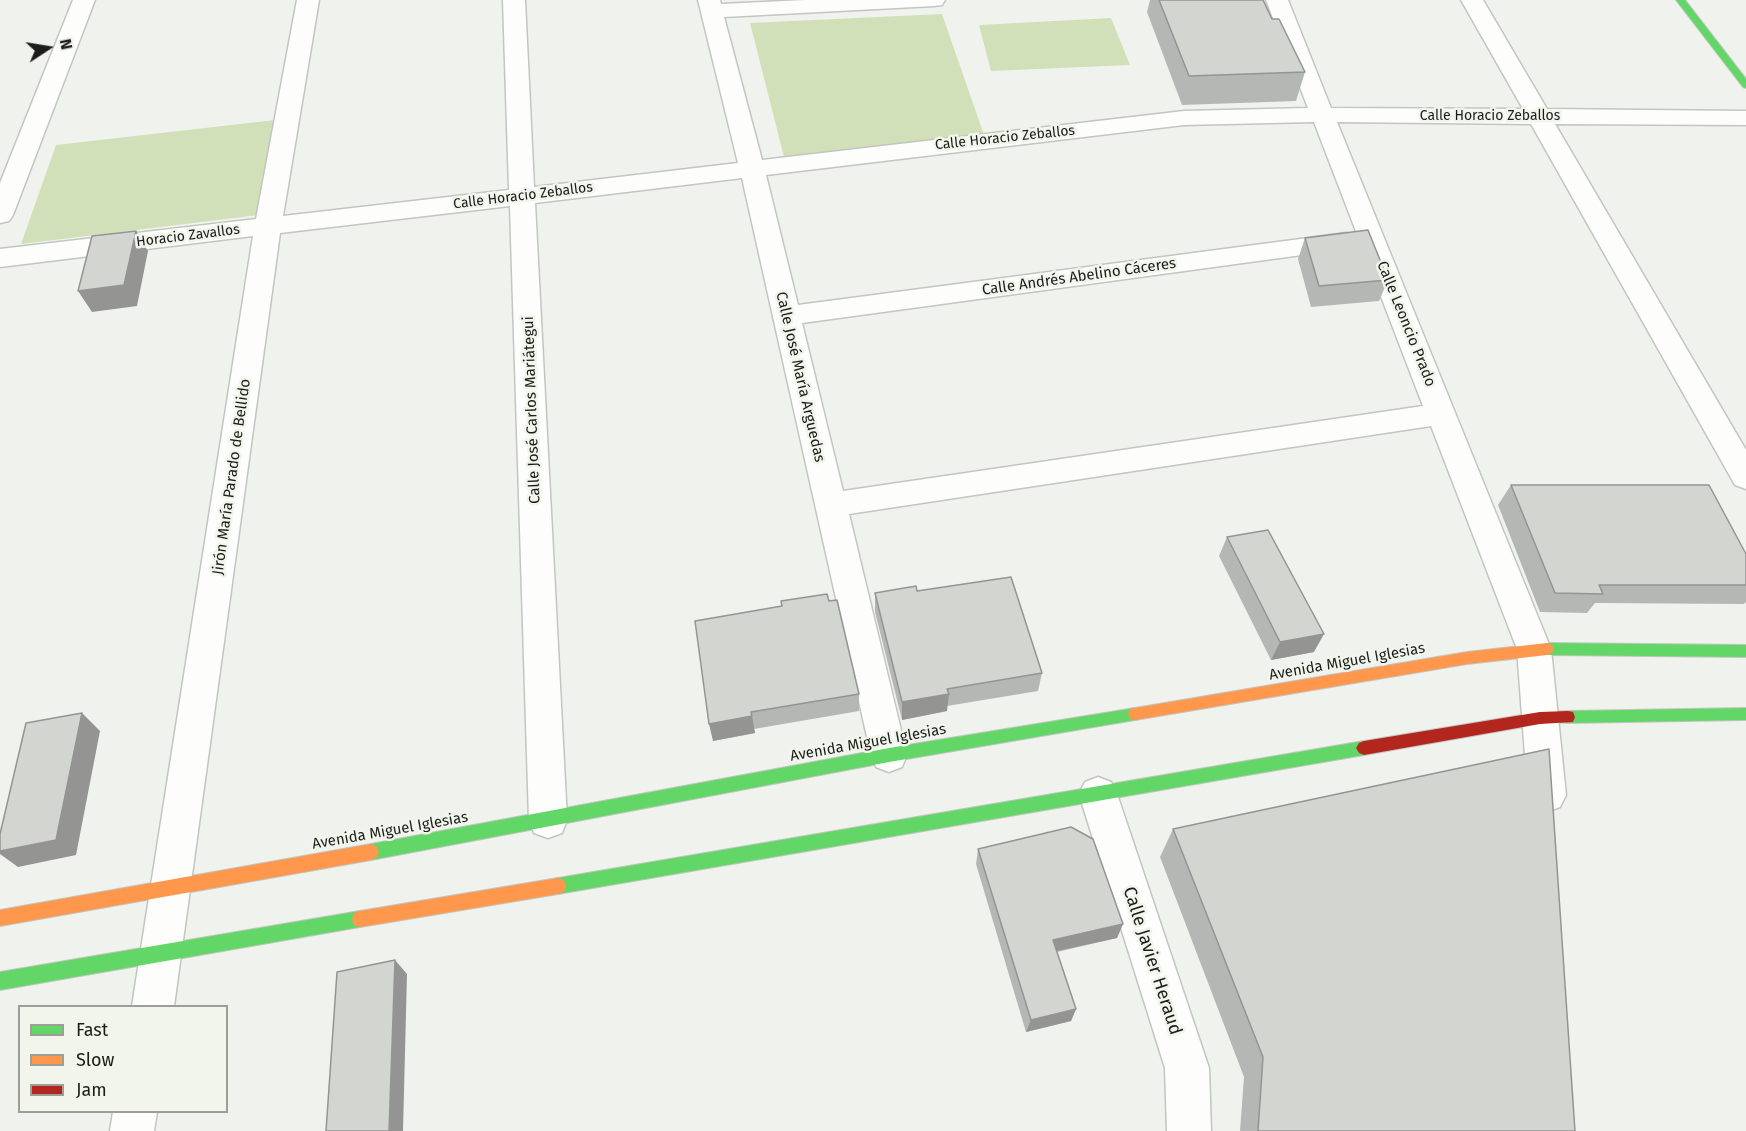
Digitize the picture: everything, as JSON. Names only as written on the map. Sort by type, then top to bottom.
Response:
[{"type":"main road","points":[[1680,0],[1746,85]]},
{"type":"main road","name":"Avenida Miguel Iglesias","points":[[0,918],[548,820],[890,755],[1534,649],[1746,651]]},
{"type":"main road","points":[[0,981],[1540,718],[1746,714]]},
{"type":"street","points":[[0,215],[84,0]]},
{"type":"street","name":"Jirón María Parado de Bellido","points":[[153,1005],[268,226],[308,0]]},
{"type":"street","name":"Calle José Carlos Mariátegui","points":[[514,0],[524,195],[548,820]]},
{"type":"street","points":[[711,5],[934,0]]},
{"type":"street","name":"Calle Leoncio Prado","points":[[1277,0],[1534,649],[1549,824]]},
{"type":"street","points":[[1472,0],[1746,477]]},
{"type":"street","name":"Calle José María Arguedas","points":[[711,5],[752,168],[890,755]]},
{"type":"street","name":"Calle Horacio Zeballos","points":[[268,226],[1184,118],[1323,115],[1746,118]]},
{"type":"street","name":"Horacio Zavallos","points":[[0,258],[268,226]]},
{"type":"street","name":"Calle Andrés Abelino Cáceres","points":[[786,316],[1372,238]]},
{"type":"street","points":[[830,505],[1441,414]]},
{"type":"street","name":"Calle Javier Heraud","points":[[1098,794],[1187,1068],[1189,1131]]},
{"type":"street","points":[[132,1131],[135,1113]]},
{"type":"green space","points":[[942,14],[984,135],[784,157],[750,23]]},
{"type":"green space","points":[[1111,18],[1130,65],[991,71],[979,25]]},
{"type":"green space","points":[[275,120],[259,215],[21,244],[56,145]]},
{"type":"building","points":[[1159,0],[1263,0],[1272,19],[1279,19],[1305,72],[1189,76]]},
{"type":"building","points":[[1368,230],[1388,280],[1319,286],[1305,238]]},
{"type":"building","points":[[136,231],[124,285],[78,291],[92,236]]},
{"type":"building","points":[[1511,485],[1709,485],[1746,554],[1746,585],[1599,585],[1603,594],[1555,593]]},
{"type":"building","points":[[1268,530],[1324,634],[1280,642],[1227,537]]},
{"type":"building","points":[[1011,577],[1042,673],[947,689],[949,694],[902,702],[875,593],[916,586],[917,591]]},
{"type":"building","points":[[827,594],[829,601],[837,600],[859,694],[751,712],[752,716],[709,724],[695,621],[782,606],[781,601]]},
{"type":"building","points":[[82,713],[56,840],[0,851],[0,834],[26,723]]},
{"type":"building","points":[[1549,749],[1575,1131],[1258,1131],[1263,1057],[1173,829]]},
{"type":"building","points":[[1071,827],[1093,839],[1123,924],[1053,940],[1076,1009],[1031,1020],[978,849]]},
{"type":"building","points":[[395,960],[389,1131],[326,1131],[337,972]]},
{"type":"traffic: fast","points":[[1680,0],[1746,85]]},
{"type":"traffic: fast","points":[[1547,649],[1746,651]]},
{"type":"traffic: fast","points":[[371,852],[889,755],[1135,714]]},
{"type":"traffic: fast","points":[[1568,717],[1746,714]]},
{"type":"traffic: fast","points":[[558,886],[1364,748]]},
{"type":"traffic: fast","points":[[0,981],[360,919]]},
{"type":"traffic: slow","points":[[1135,714],[1467,658],[1547,649]]},
{"type":"traffic: slow","points":[[0,918],[371,852]]},
{"type":"traffic: slow","points":[[360,919],[558,886]]},
{"type":"traffic: jam","points":[[1364,748],[1540,718],[1568,717]]}]
